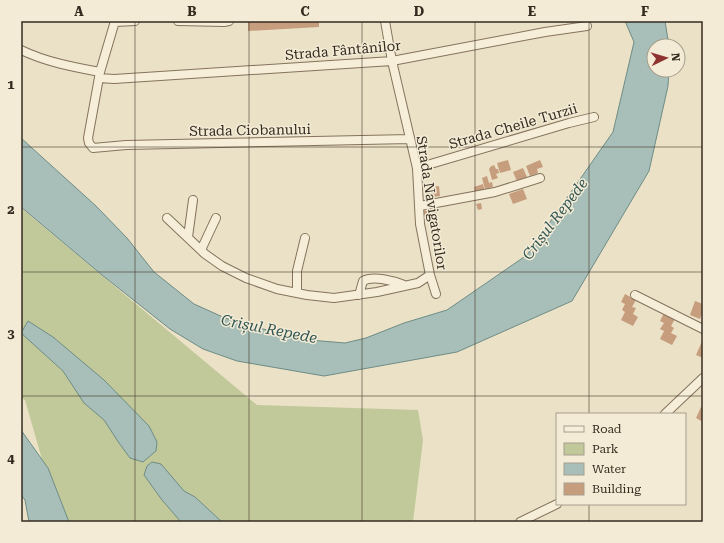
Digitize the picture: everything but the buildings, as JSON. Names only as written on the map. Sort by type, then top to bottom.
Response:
[{"type":"street","points":[[99,75],[115,21],[135,21]]},
{"type":"street","points":[[178,21],[229,21]]},
{"type":"street","name":"Strada Navigatorilor","points":[[385,21],[392,61],[417,168],[420,224],[430,276],[436,294]]},
{"type":"street","name":"Strada Fântânilor","points":[[21,50],[46,60],[114,79],[392,61],[537,33],[587,26]]},
{"type":"street","name":"Strada Ciobanului","points":[[99,75],[88,138],[91,146],[96,148],[126,145],[410,139]]},
{"type":"street","name":"Strada Cheile Turzii","points":[[417,168],[594,117]]},
{"type":"street","points":[[420,206],[495,192],[540,178]]},
{"type":"street","points":[[188,237],[193,200]]},
{"type":"street","points":[[167,218],[201,250],[222,266],[246,278],[277,289],[334,298],[377,292],[418,283],[430,276]]},
{"type":"street","points":[[201,250],[216,218]]},
{"type":"street","points":[[297,293],[297,271],[305,238]]},
{"type":"street","points":[[359,295],[363,281],[368,278],[396,282],[405,285]]},
{"type":"street","points":[[635,296],[703,329]]},
{"type":"street","points":[[666,413],[703,378]]},
{"type":"street","points":[[520,522],[556,504]]},
{"type":"green space","points":[[21,208],[257,405],[418,410],[423,440],[413,522],[60,522],[25,400],[21,398]]},
{"type":"water","name":"Crișul Repede","points":[[625,21],[665,21],[668,38],[646,38],[646,78],[668,78],[649,171],[572,301],[457,352],[324,376],[237,361],[203,349],[170,329],[102,275],[21,207],[21,138],[96,206],[127,238],[154,272],[194,304],[225,318],[298,339],[345,343],[366,338],[404,323],[447,310],[527,255],[613,132],[634,42]]},
{"type":"water","points":[[28,321],[53,337],[104,380],[149,426],[157,442],[156,451],[143,462],[130,458],[104,420],[84,403],[63,371],[21,333]]},
{"type":"water","points":[[21,430],[48,468],[69,522],[29,522],[25,500],[21,495]]},
{"type":"water","points":[[152,462],[161,464],[184,491],[195,497],[222,522],[181,522],[162,500],[144,475],[147,466]]}]
